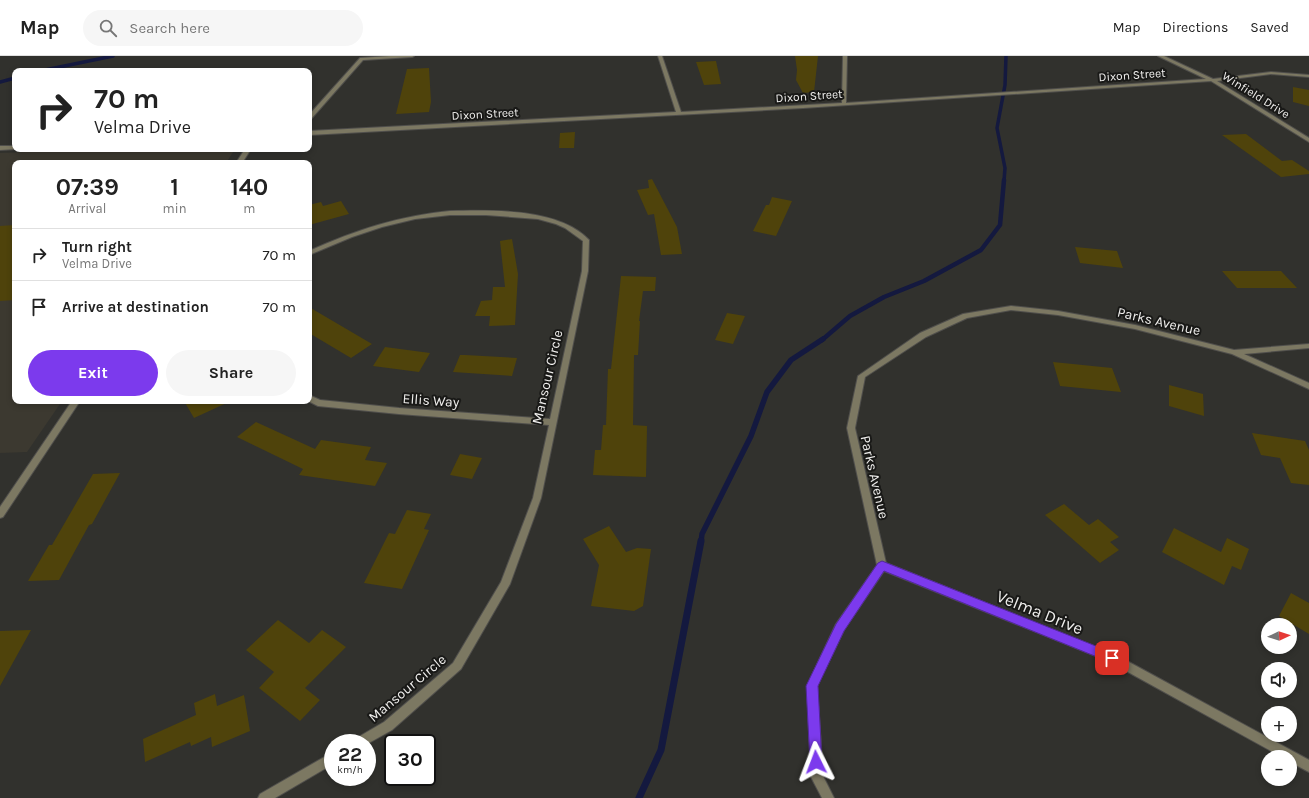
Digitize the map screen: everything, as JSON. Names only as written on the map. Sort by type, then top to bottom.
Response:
[{"type":"street","points":[[312,115],[363,58],[412,56]]},
{"type":"street","points":[[660,56],[679,114]]},
{"type":"street","points":[[844,104],[846,56]]},
{"type":"street","name":"Winfield Drive","points":[[1160,56],[1212,80],[1309,140]]},
{"type":"street","name":"Dixon Street","points":[[312,133],[844,104],[1212,80],[1271,73],[1309,76]]},
{"type":"street","points":[[0,148],[12,148]]},
{"type":"street","name":"Mansour Circle","points":[[312,252],[364,230],[405,219],[454,212],[540,216],[575,230],[586,240],[585,272],[537,498],[506,584],[457,666],[388,726],[374,734]]},
{"type":"street","name":"Parks Avenue","points":[[882,566],[851,428],[862,376],[923,335],[965,316],[1011,308],[1058,313],[1135,327],[1234,352],[1309,386]]},
{"type":"street","points":[[1234,352],[1309,346]]},
{"type":"street","name":"Ellis Way","points":[[312,400],[318,403],[392,410],[552,422]]},
{"type":"street","points":[[0,514],[74,404]]},
{"type":"street","points":[[828,798],[817,777],[812,686],[840,627],[882,566]]},
{"type":"street","name":"Velma Drive","points":[[882,566],[1112,658],[1309,766]]},
{"type":"street","points":[[264,798],[324,763]]},
{"type":"shaded area","points":[[233,152],[228,160],[12,160],[12,404],[60,404],[27,452],[0,453],[0,153]]},
{"type":"building","points":[[795,56],[818,56],[814,92],[803,93],[796,80],[797,70]]},
{"type":"building","points":[[716,61],[721,84],[704,85],[696,62]]},
{"type":"building","points":[[429,68],[431,102],[429,112],[396,114],[407,69]]},
{"type":"building","points":[[1293,87],[1309,90],[1309,106],[1293,102]]},
{"type":"building","points":[[575,132],[574,148],[559,148],[560,133]]},
{"type":"building","points":[[1246,134],[1282,161],[1292,160],[1309,171],[1309,174],[1281,177],[1222,135]]},
{"type":"building","points":[[652,179],[677,227],[682,254],[661,255],[654,214],[648,215],[637,190],[649,188],[648,180]]},
{"type":"building","points":[[772,197],[792,201],[776,236],[753,231],[766,205],[769,205]]},
{"type":"building","points":[[341,201],[349,214],[312,224],[312,204],[321,202],[323,206]]},
{"type":"building","points":[[12,225],[12,300],[0,301],[0,226]]},
{"type":"building","points":[[512,239],[518,274],[515,325],[489,326],[490,316],[475,316],[481,301],[492,300],[493,287],[505,287],[500,241]]},
{"type":"building","points":[[1075,247],[1117,251],[1123,268],[1080,263]]},
{"type":"building","points":[[1222,271],[1281,271],[1297,288],[1237,288]]},
{"type":"building","points":[[621,276],[656,277],[655,291],[643,291],[639,321],[638,355],[634,355],[633,425],[647,426],[646,477],[593,475],[595,450],[601,450],[603,425],[606,425],[608,369],[611,369]]},
{"type":"building","points":[[312,309],[372,344],[351,358],[312,335]]},
{"type":"building","points":[[727,313],[745,316],[733,344],[715,340]]},
{"type":"building","points":[[385,347],[430,353],[419,372],[373,366]]},
{"type":"building","points":[[460,355],[517,358],[512,376],[453,372]]},
{"type":"building","points":[[1053,362],[1112,368],[1121,392],[1060,386]]},
{"type":"building","points":[[1169,385],[1203,394],[1204,416],[1169,406]]},
{"type":"building","points":[[186,404],[224,404],[194,418]]},
{"type":"building","points":[[256,422],[315,449],[321,440],[371,447],[365,460],[387,463],[375,486],[299,475],[303,469],[237,437]]},
{"type":"building","points":[[1252,433],[1305,441],[1309,450],[1309,485],[1291,483],[1280,458],[1261,455]]},
{"type":"building","points":[[460,454],[482,458],[472,479],[450,475]]},
{"type":"building","points":[[120,473],[59,580],[28,581],[49,545],[52,545],[93,474]]},
{"type":"building","points":[[1064,504],[1089,525],[1098,519],[1119,537],[1110,542],[1119,550],[1100,563],[1045,515]]},
{"type":"building","points":[[407,510],[431,514],[424,529],[429,530],[402,589],[364,583],[389,533],[395,534]]},
{"type":"building","points":[[609,526],[626,552],[637,548],[651,549],[643,606],[634,611],[591,606],[599,565],[583,539]]},
{"type":"building","points":[[1174,528],[1221,552],[1227,538],[1249,549],[1241,570],[1232,566],[1224,585],[1162,552]]},
{"type":"building","points":[[1291,593],[1309,603],[1309,634],[1297,627],[1297,618],[1282,618],[1279,616]]},
{"type":"building","points":[[278,620],[309,643],[322,630],[346,647],[305,688],[320,700],[300,721],[259,688],[274,672],[246,650]]},
{"type":"building","points":[[31,630],[0,686],[0,631]]},
{"type":"building","points":[[215,694],[217,706],[244,695],[250,731],[212,747],[211,737],[191,746],[190,742],[145,762],[143,739],[196,715],[194,703]]},
{"type":"waterway","points":[[55,68],[113,56]]},
{"type":"waterway","points":[[1004,181],[1005,168],[997,128],[1005,85],[1006,56]]},
{"type":"waterway","points":[[0,82],[12,79]]},
{"type":"waterway","points":[[822,340],[850,316],[884,297],[924,281],[981,250],[1000,225],[1004,180]]},
{"type":"waterway","points":[[701,542],[702,534],[751,436],[767,392],[791,360],[823,339]]},
{"type":"waterway","points":[[639,798],[661,750],[701,541]]},
{"type":"route","points":[[816,762],[812,686],[840,627],[882,566],[1112,658]]}]
